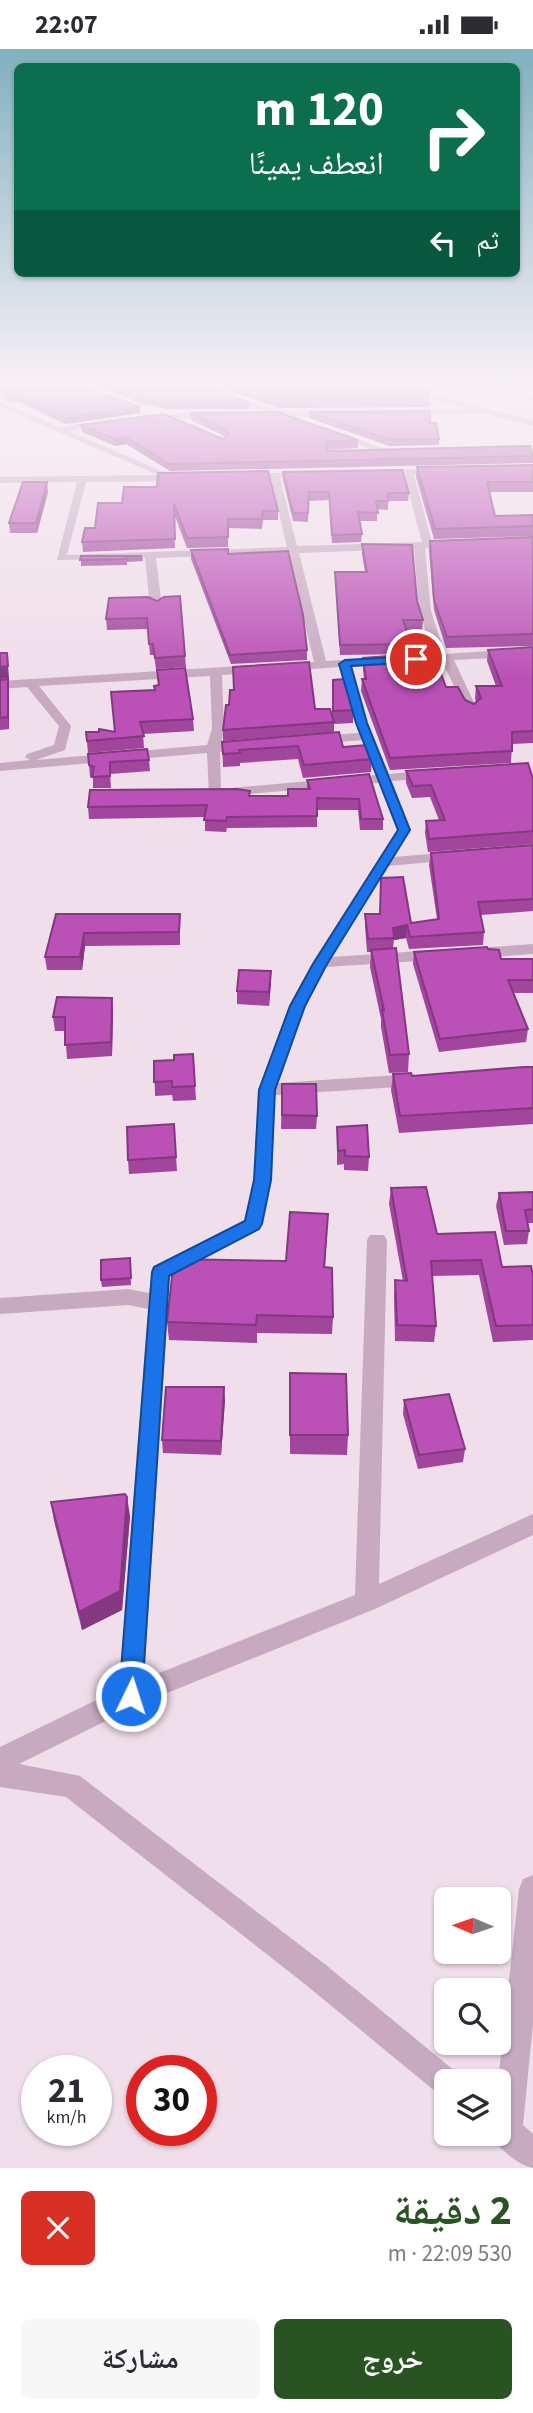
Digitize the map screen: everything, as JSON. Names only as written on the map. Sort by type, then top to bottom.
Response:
[{"type":"street","points":[[81,483],[61,558],[467,544]]},
{"type":"street","points":[[277,483],[321,665]]},
{"type":"street","points":[[410,483],[423,545],[425,611],[443,658],[471,709]]},
{"type":"street","points":[[150,555],[156,607]]},
{"type":"street","points":[[0,685],[533,652]]},
{"type":"street","points":[[131,1696],[160,1272],[253,1224],[263,1180],[267,1090],[298,1006],[320,964],[404,830],[367,736],[345,664]]},
{"type":"street","points":[[216,672],[218,729],[208,792],[439,774]]},
{"type":"street","points":[[3,767],[60,747],[65,726],[30,683]]},
{"type":"street","points":[[303,741],[367,736]]},
{"type":"street","points":[[3,767],[264,744]]},
{"type":"street","points":[[385,862],[472,855]]},
{"type":"street","points":[[320,964],[533,949]]},
{"type":"street","points":[[267,1090],[426,1079]]},
{"type":"street","points":[[367,1601],[377,1240]]},
{"type":"street","points":[[0,1306],[128,1297],[158,1303]]},
{"type":"street","points":[[0,1760],[131,1696],[367,1601],[533,1524]]},
{"type":"street","points":[[0,1775],[71,1785],[316,1975],[434,2072]]},
{"type":"street","points":[[510,2069],[533,1889]]},
{"type":"street","points":[[511,2136],[533,2154]]},
{"type":"building","points":[[23,483],[47,483],[36,523],[9,523]]},
{"type":"building","points":[[157,483],[271,483],[278,511],[263,511],[262,519],[228,519],[228,537],[187,538],[174,504],[175,539],[82,542],[85,528],[95,528],[98,503],[122,503],[124,487],[157,487]]},
{"type":"building","points":[[286,483],[406,483],[409,493],[388,493],[388,501],[376,501],[378,513],[358,512],[362,534],[332,535],[329,492],[309,492],[308,513],[293,513]]},
{"type":"building","points":[[422,483],[487,483],[495,516],[533,515],[533,526],[435,529]]},
{"type":"building","points":[[533,537],[533,634],[447,637],[434,600],[430,541]]},
{"type":"building","points":[[362,544],[412,545],[417,601],[423,620],[403,620],[411,644],[340,645],[335,572],[367,572]]},
{"type":"building","points":[[228,549],[228,554],[288,551],[303,615],[307,650],[230,655],[191,550]]},
{"type":"building","points":[[81,556],[127,556],[126,559],[80,560]]},
{"type":"building","points":[[180,596],[185,656],[155,658],[153,644],[149,644],[147,618],[106,619],[109,598],[148,597],[157,601],[164,597]]},
{"type":"building","points":[[533,647],[533,731],[512,732],[512,751],[390,758],[362,679],[366,679],[363,658],[416,654],[417,659],[435,658],[446,687],[458,687],[465,700],[474,704],[481,698],[476,686],[502,686],[488,650]]},
{"type":"building","points":[[0,653],[7,653],[8,666],[0,667]]},
{"type":"building","points":[[309,662],[315,709],[330,709],[334,722],[223,730],[230,690],[234,690],[233,667]]},
{"type":"building","points":[[185,668],[193,719],[140,722],[144,736],[87,741],[86,732],[99,732],[99,729],[115,732],[111,692],[155,690],[154,686],[159,685],[157,670]]},
{"type":"building","points":[[8,679],[8,717],[0,718],[0,680]]},
{"type":"building","points":[[345,679],[354,710],[333,711],[333,680]]},
{"type":"building","points":[[339,732],[343,747],[367,745],[372,759],[304,765],[298,746],[239,750],[240,753],[223,754],[222,742]]},
{"type":"building","points":[[147,749],[149,760],[110,762],[110,776],[92,777],[94,767],[89,765],[88,754]]},
{"type":"building","points":[[528,763],[533,779],[533,831],[429,839],[426,821],[445,820],[431,785],[413,786],[406,771]]},
{"type":"building","points":[[369,774],[383,819],[361,819],[359,799],[317,798],[317,816],[227,817],[226,821],[204,820],[207,805],[88,807],[90,790],[237,789],[250,791],[249,796],[288,796],[288,789],[310,789],[307,780]]},
{"type":"building","points":[[533,845],[533,899],[478,902],[484,932],[410,937],[407,925],[393,928],[394,938],[368,939],[365,914],[380,914],[381,878],[403,877],[411,923],[439,919],[431,853]]},
{"type":"building","points":[[56,914],[180,914],[179,932],[84,933],[80,957],[45,957]]},
{"type":"building","points":[[487,947],[499,950],[501,959],[533,959],[533,980],[508,980],[528,1029],[440,1039],[414,952]]},
{"type":"building","points":[[396,948],[409,1054],[390,1055],[384,1010],[371,950]]},
{"type":"building","points":[[239,970],[271,971],[269,992],[237,991]]},
{"type":"building","points":[[57,997],[112,998],[111,1042],[65,1045],[65,1017],[53,1017]]},
{"type":"building","points":[[193,1054],[195,1086],[172,1087],[172,1081],[154,1082],[154,1061],[174,1060],[174,1055]]},
{"type":"building","points":[[533,1067],[533,1108],[400,1116],[393,1074],[411,1073],[412,1076]]},
{"type":"building","points":[[282,1084],[316,1084],[317,1116],[282,1115]]},
{"type":"building","points":[[174,1124],[176,1157],[128,1160],[127,1127]]},
{"type":"building","points":[[367,1125],[369,1157],[345,1156],[345,1150],[338,1151],[337,1127]]},
{"type":"building","points":[[426,1187],[437,1234],[495,1232],[502,1267],[531,1266],[533,1325],[496,1326],[481,1260],[431,1261],[436,1326],[397,1325],[395,1280],[407,1281],[391,1188]]},
{"type":"building","points":[[533,1192],[533,1209],[525,1210],[529,1231],[506,1231],[499,1193]]},
{"type":"building","points":[[290,1212],[328,1214],[324,1267],[332,1268],[333,1317],[257,1315],[256,1325],[167,1322],[174,1259],[286,1261]]},
{"type":"building","points":[[130,1258],[131,1278],[101,1280],[101,1260]]},
{"type":"building","points":[[290,1373],[346,1374],[348,1435],[290,1435]]},
{"type":"building","points":[[166,1387],[224,1387],[221,1441],[162,1440]]},
{"type":"building","points":[[449,1394],[465,1449],[419,1455],[404,1400]]},
{"type":"building","points":[[125,1494],[127,1497],[120,1591],[79,1612],[51,1502]]},
{"type":"route","points":[[131,1696],[160,1272],[253,1224],[263,1180],[267,1090],[298,1006],[320,964],[404,830],[362,723],[345,664],[416,659]]}]
